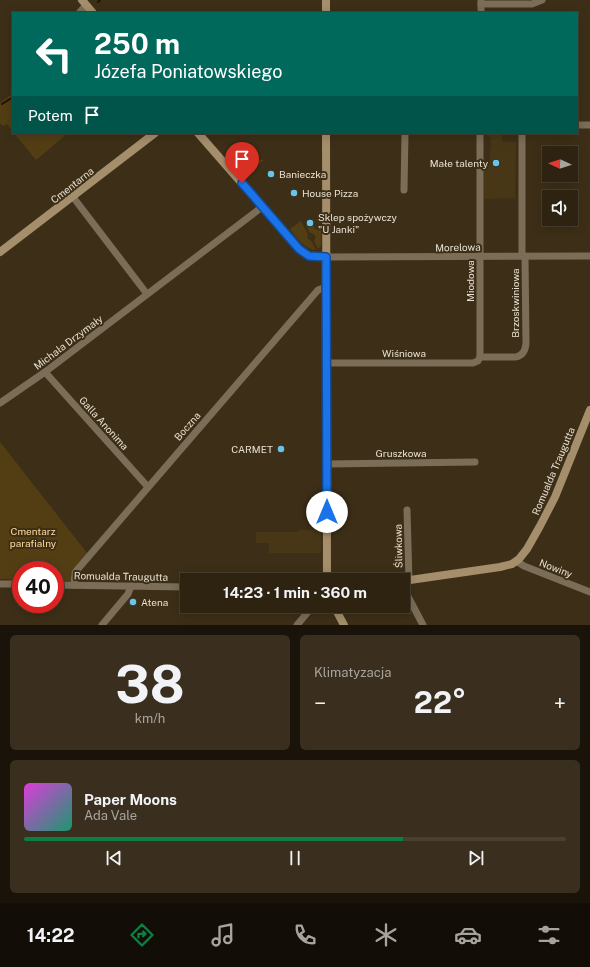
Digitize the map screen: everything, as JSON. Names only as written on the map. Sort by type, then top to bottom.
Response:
[{"type":"street","points":[[326,0],[326,12]]},
{"type":"street","points":[[481,2],[532,4],[542,0]]},
{"type":"street","points":[[79,12],[84,2],[92,12]]},
{"type":"street","points":[[578,125],[590,125]]},
{"type":"street","name":"Cmentarna","points":[[0,252],[155,134]]},
{"type":"street","points":[[199,134],[302,252],[314,257],[326,257]]},
{"type":"street","points":[[326,134],[328,573]]},
{"type":"street","points":[[404,190],[405,134]]},
{"type":"street","name":"Miodowa","points":[[480,134],[480,357]]},
{"type":"street","points":[[522,134],[524,256]]},
{"type":"street","points":[[73,196],[147,294]]},
{"type":"street","name":"Michała Drzymały","points":[[0,403],[45,372],[262,207]]},
{"type":"street","name":"Brzoskwiniowa","points":[[480,357],[512,357],[520,356],[524,352],[526,344],[524,256]]},
{"type":"street","name":"Morelowa","points":[[326,257],[590,256]]},
{"type":"street","name":"Boczna","points":[[74,585],[76,572],[318,290],[326,287]]},
{"type":"street","name":"Wiśniowa","points":[[326,362],[470,363],[475,362],[480,357]]},
{"type":"street","name":"Galla Anonima","points":[[45,372],[148,487]]},
{"type":"street","name":"Romualda Traugutta","points":[[516,561],[527,549],[552,502],[590,410]]},
{"type":"street","name":"Gruszkowa","points":[[327,464],[475,462]]},
{"type":"street","name":"Śliwkowa","points":[[405,573],[407,510]]},
{"type":"street","points":[[410,582],[500,567],[512,564],[516,561]]},
{"type":"street","name":"Nowiny","points":[[516,561],[527,567],[590,592]]},
{"type":"street","points":[[0,584],[12,584]]},
{"type":"street","name":"Romualda Traugutta","points":[[64,585],[180,587]]},
{"type":"street","points":[[102,625],[128,594],[131,586]]},
{"type":"street","points":[[410,595],[423,625]]},
{"type":"street","points":[[298,625],[307,613]]},
{"type":"street","points":[[338,613],[344,625]]},
{"type":"shaded area","points":[[489,134],[502,134],[502,142],[516,142],[515,198],[484,199],[484,163],[490,162],[491,137],[489,137]]},
{"type":"shaded area","points":[[299,530],[321,530],[321,553],[269,553],[269,543],[256,543],[256,532],[299,532]]},
{"type":"green space","points":[[12,94],[12,131],[7,124],[3,126],[0,123],[0,103]]},
{"type":"green space","points":[[15,134],[67,134],[36,160]]},
{"type":"green space","points":[[231,154],[234,158],[264,160],[258,165],[253,160],[242,170],[229,155]]},
{"type":"green space","points":[[301,221],[308,235],[307,238],[311,241],[316,250],[308,248],[304,245],[290,229]]},
{"type":"green space","points":[[306,226],[314,226],[314,229],[321,230],[321,246],[318,249],[314,241],[315,236],[310,233]]},
{"type":"green space","name":"Cmentarz parafialny","points":[[0,442],[87,553],[70,574],[72,581],[64,581],[64,561],[12,561],[12,580],[0,579]]},
{"type":"waterway","points":[[2,104],[12,98]]},
{"type":"place","name":"Małe talenty","points":[[496,163]]},
{"type":"place","name":"Banieczka","points":[[271,174]]},
{"type":"place","name":"House Pizza","points":[[294,193]]},
{"type":"place","name":"Sklep spożywczy \"U Janki\"","points":[[310,223]]},
{"type":"place","name":"CARMET","points":[[281,449]]},
{"type":"place","name":"Atena","points":[[133,602]]},
{"type":"route","points":[[242,183],[299,249],[309,256],[326,257],[327,512]]}]
